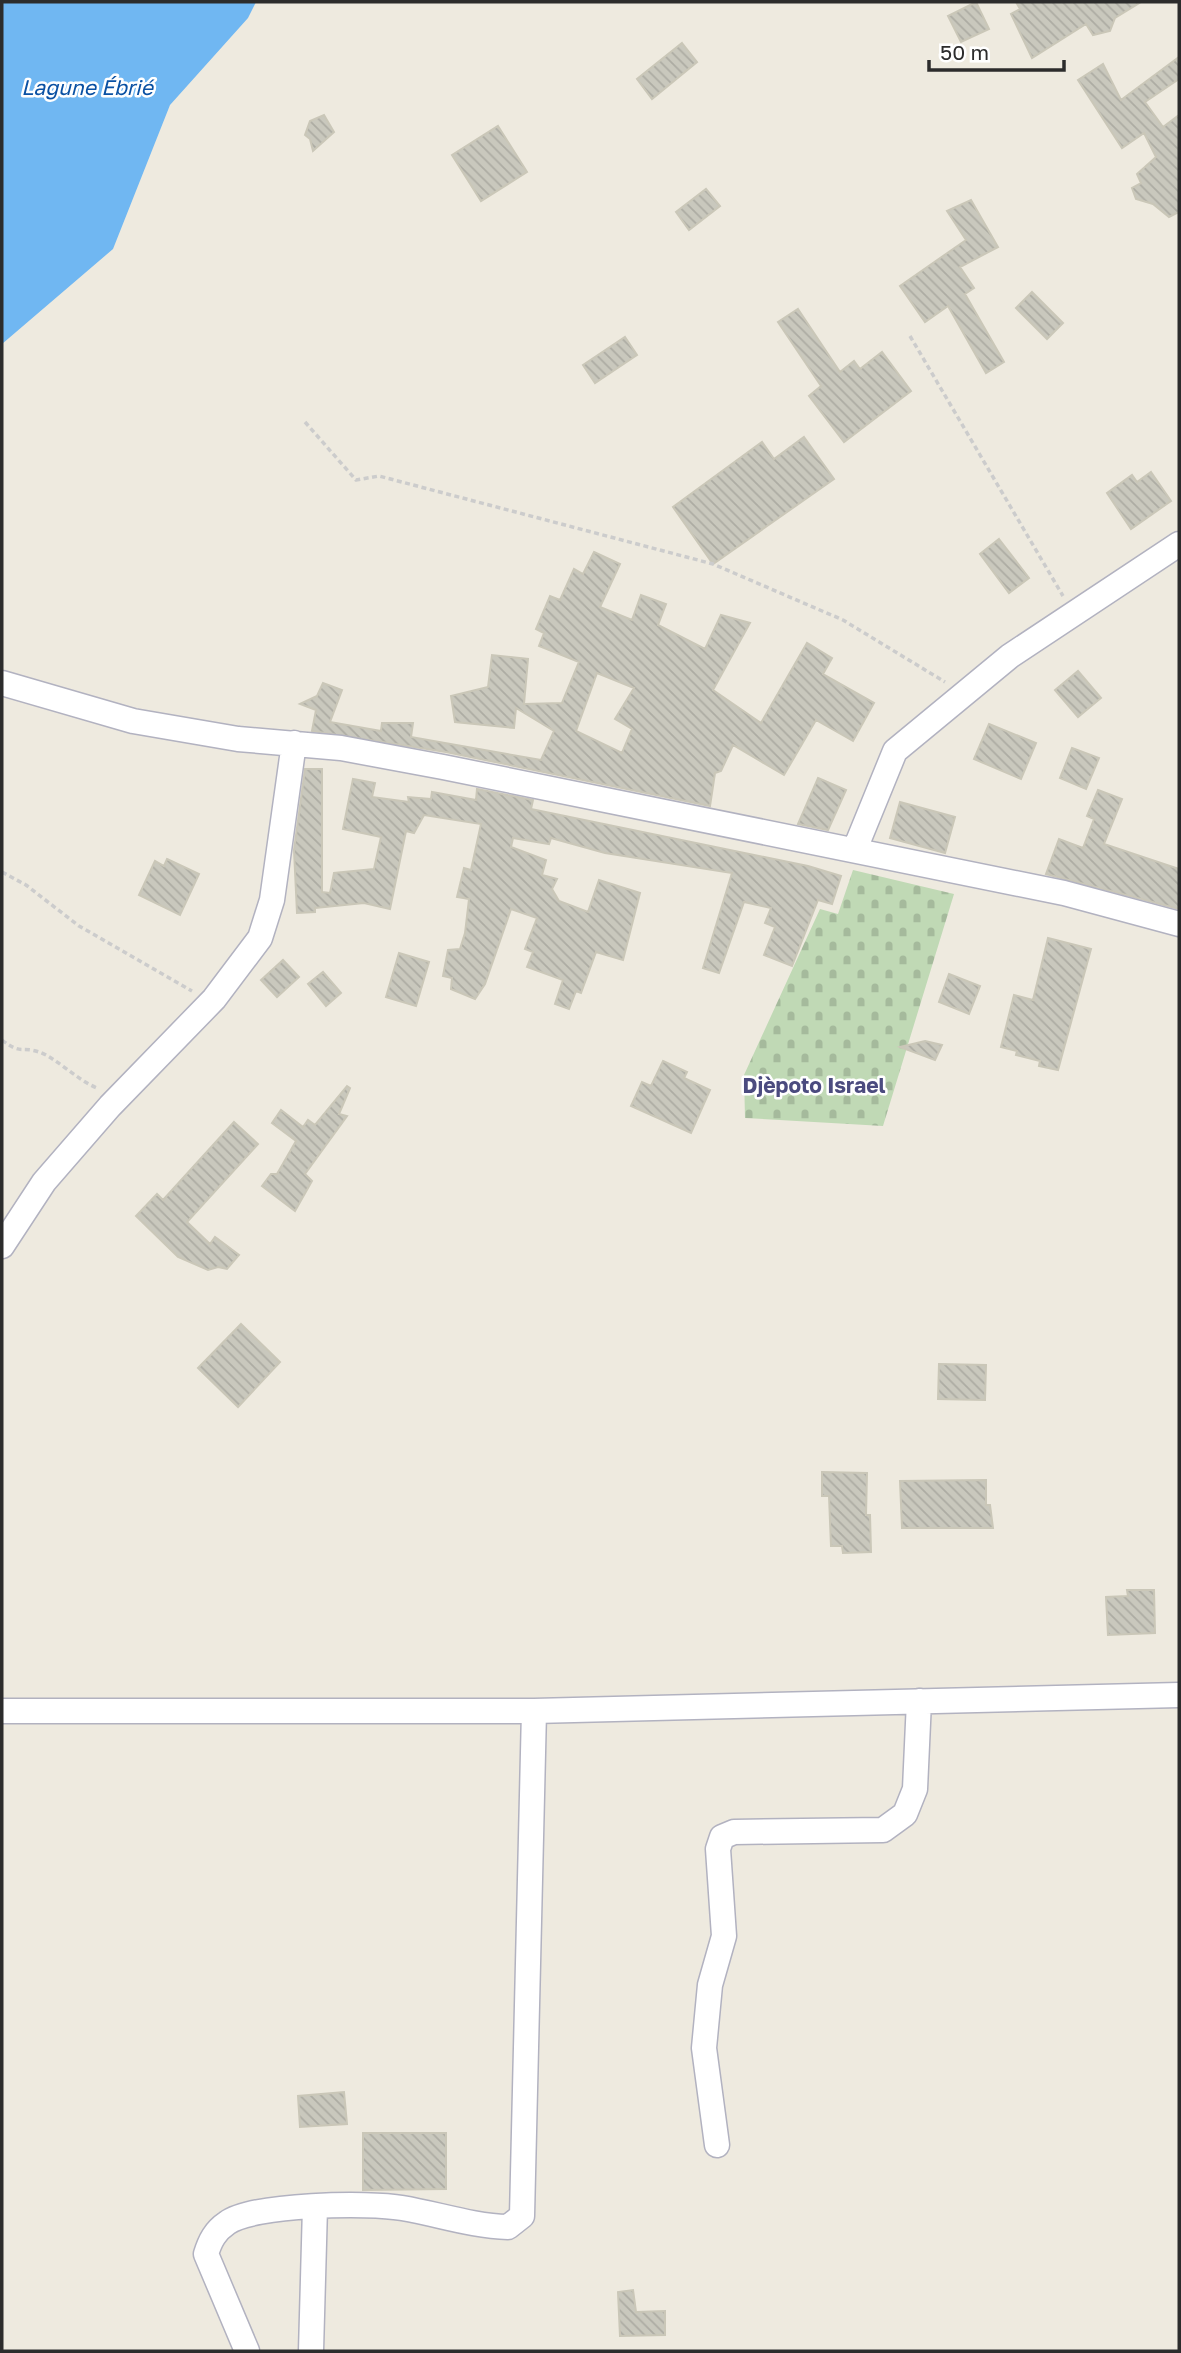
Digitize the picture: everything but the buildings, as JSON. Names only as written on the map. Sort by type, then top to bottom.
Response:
[{"type":"street","points":[[855,849],[895,751],[1010,656],[1179,544]]},
{"type":"street","points":[[2,682],[133,721],[238,739],[294,743],[431,764],[1063,893],[1179,924]]},
{"type":"street","points":[[2,1246],[44,1182],[118,1098],[214,999],[260,937],[272,900],[294,743]]},
{"type":"street","points":[[2,1711],[534,1711],[1179,1695]]},
{"type":"street","points":[[717,2145],[704,2048],[710,1985],[724,1936],[718,1849],[722,1838],[734,1832],[883,1829],[905,1814],[915,1788],[919,1701]]},
{"type":"street","points":[[247,2351],[206,2254],[211,2238],[228,2222],[259,2213],[315,2207],[401,2207],[483,2226],[508,2227],[522,2216],[534,1711]]},
{"type":"street","points":[[311,2351],[315,2207]]},
{"type":"path","points":[[910,336],[1073,613]]},
{"type":"path","points":[[305,422],[356,480],[379,476],[713,564],[843,620],[965,694]]},
{"type":"path","points":[[2,872],[26,885],[79,926],[185,988],[214,999]]},
{"type":"path","points":[[2,1041],[16,1051],[39,1052],[80,1081],[118,1098]]},
{"type":"green space","points":[[853,870],[954,894],[883,1126],[745,1118],[744,1075],[820,909],[838,914]]},
{"type":"water","name":"Lagune Ébrié","points":[[2,2],[256,2],[248,18],[170,105],[113,249],[2,344]]},
{"type":"district","name":"Djèpoto Israel","points":[[814,1085]]}]
